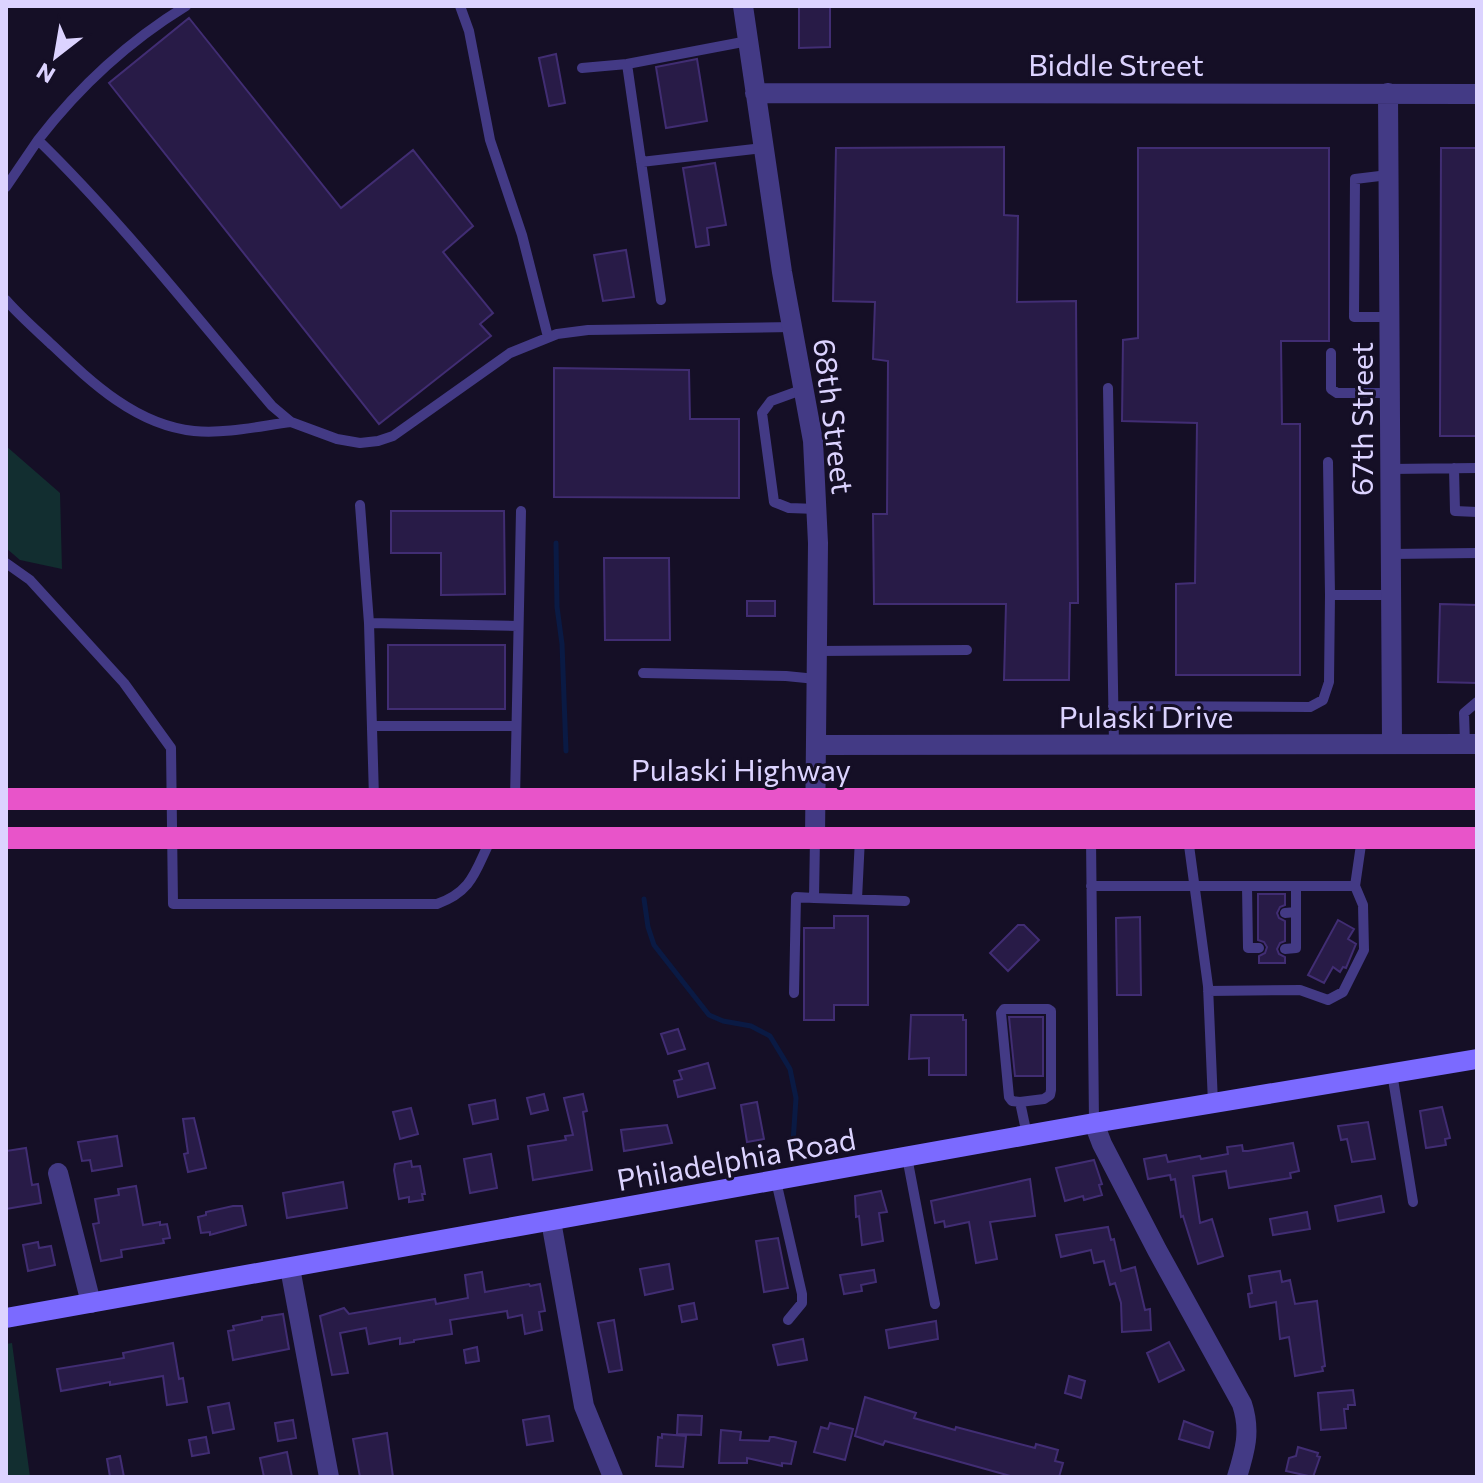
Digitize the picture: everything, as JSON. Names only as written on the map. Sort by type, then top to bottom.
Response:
[{"type":"highway","name":"Pulaski Highway","points":[[6,799],[1477,799]]},
{"type":"highway","points":[[6,838],[1477,838]]},
{"type":"main road","name":"Philadelphia Road","points":[[6,1318],[1094,1123],[1477,1059]]},
{"type":"street","name":"68th Street","points":[[743,6],[782,272],[813,441],[817,509],[815,838]]},
{"type":"street","name":"Biddle Street","points":[[755,93],[1477,94]]},
{"type":"street","name":"67th Street","points":[[1388,93],[1392,744]]},
{"type":"street","name":"Pulaski Drive","points":[[816,745],[1471,744]]},
{"type":"street","points":[[1094,1123],[1157,1250],[1242,1404],[1248,1437],[1237,1477]]},
{"type":"street","points":[[58,1173],[91,1303]]},
{"type":"street","points":[[551,1221],[582,1397],[589,1423],[613,1477]]},
{"type":"street","points":[[290,1268],[329,1477]]},
{"type":"lane","points":[[6,187],[66,103],[148,29],[186,6]]},
{"type":"lane","points":[[460,6],[469,31],[490,140],[522,235],[548,337]]},
{"type":"lane","points":[[582,68],[627,64],[748,41]]},
{"type":"lane","points":[[627,64],[661,300]]},
{"type":"lane","points":[[38,140],[97,199],[154,263],[272,406],[291,422],[337,439],[360,443],[393,436],[510,353],[548,337],[588,330],[793,327]]},
{"type":"lane","points":[[641,162],[763,148]]},
{"type":"lane","points":[[1388,175],[1355,179],[1354,317],[1389,317]]},
{"type":"lane","points":[[6,300],[99,389],[134,411],[164,424],[194,431],[291,422]]},
{"type":"lane","points":[[1331,353],[1331,389],[1337,393],[1390,393]]},
{"type":"lane","points":[[1108,388],[1114,745]]},
{"type":"lane","points":[[804,389],[771,401],[762,413],[774,502],[789,508],[817,509]]},
{"type":"lane","points":[[1113,706],[1310,707],[1323,700],[1329,682],[1328,462]]},
{"type":"lane","points":[[1454,468],[1455,511],[1477,512]]},
{"type":"lane","points":[[1390,469],[1477,468]]},
{"type":"lane","points":[[360,505],[369,623],[374,799]]},
{"type":"lane","points":[[515,799],[521,511]]},
{"type":"lane","points":[[1390,554],[1477,553]]},
{"type":"lane","points":[[6,563],[30,580],[124,683],[171,748],[173,904],[437,904],[455,897],[468,886],[491,838]]},
{"type":"lane","points":[[1330,595],[1391,595]]},
{"type":"lane","points":[[369,623],[518,626]]},
{"type":"lane","points":[[817,651],[967,650]]},
{"type":"lane","points":[[643,673],[816,679]]},
{"type":"lane","points":[[1471,744],[1464,713],[1477,702]]},
{"type":"lane","points":[[372,726],[516,726]]},
{"type":"lane","points":[[814,898],[815,838]]},
{"type":"lane","points":[[857,899],[860,838]]},
{"type":"lane","points":[[1091,838],[1094,1123]]},
{"type":"lane","points":[[1188,838],[1208,991],[1213,1103]]},
{"type":"lane","points":[[1208,991],[1300,990],[1328,1000],[1343,992],[1364,950],[1363,905],[1355,886],[1362,838]]},
{"type":"lane","points":[[1091,886],[1355,886]]},
{"type":"lane","points":[[1247,886],[1253,912],[1248,948],[1259,948]]},
{"type":"lane","points":[[1285,949],[1296,948],[1290,913],[1296,886]]},
{"type":"lane","points":[[794,993],[796,897],[905,901]]},
{"type":"lane","points":[[1004,1009],[1048,1009],[1051,1011],[1050,1095],[1044,1099],[1020,1102],[1012,1101],[1009,1097],[1001,1013],[1004,1009]]},
{"type":"lane","points":[[1392,1073],[1413,1202]]},
{"type":"lane","points":[[1020,1102],[1027,1135]]},
{"type":"lane","points":[[907,1157],[935,1304]]},
{"type":"lane","points":[[776,1181],[802,1294],[802,1303],[788,1320]]},
{"type":"green space","points":[[6,446],[60,493],[62,569],[20,560],[6,548]]},
{"type":"green space","points":[[12,1343],[30,1477],[6,1477],[6,1344]]},
{"type":"building","points":[[799,6],[830,6],[830,47],[799,48]]},
{"type":"building","points":[[189,18],[341,208],[413,150],[473,226],[443,252],[493,313],[480,324],[491,336],[379,424],[109,83]]},
{"type":"building","points":[[556,54],[565,103],[549,106],[539,58]]},
{"type":"building","points":[[697,59],[707,121],[666,128],[656,67]]},
{"type":"building","points":[[1004,147],[1004,215],[1018,216],[1017,302],[1076,301],[1078,603],[1070,603],[1069,680],[1004,680],[1006,604],[874,604],[873,514],[887,514],[888,361],[873,359],[875,302],[833,301],[836,148]]},
{"type":"building","points":[[1138,148],[1329,148],[1329,341],[1281,341],[1282,424],[1300,424],[1300,675],[1176,675],[1176,584],[1195,583],[1197,423],[1122,421],[1123,340],[1138,338]]},
{"type":"building","points":[[1441,148],[1477,148],[1477,436],[1440,436]]},
{"type":"building","points":[[715,163],[726,225],[707,228],[709,245],[696,247],[683,168]]},
{"type":"building","points":[[626,250],[634,297],[603,301],[594,255]]},
{"type":"building","points":[[554,368],[689,370],[690,419],[739,419],[739,498],[554,497]]},
{"type":"building","points":[[391,511],[504,511],[505,594],[441,595],[441,553],[391,553]]},
{"type":"building","points":[[604,558],[669,558],[670,640],[605,640]]},
{"type":"building","points":[[747,601],[775,601],[775,616],[747,616]]},
{"type":"building","points":[[1440,604],[1477,605],[1477,683],[1438,682]]},
{"type":"building","points":[[388,645],[505,645],[505,709],[388,709]]},
{"type":"building","points":[[1258,894],[1285,894],[1285,905],[1277,913],[1285,921],[1285,941],[1277,949],[1285,957],[1285,963],[1259,963],[1259,956],[1265,953],[1267,947],[1258,940]]},
{"type":"building","points":[[834,916],[868,916],[868,1005],[834,1005],[834,1020],[804,1020],[804,928],[834,928]]},
{"type":"building","points":[[1140,917],[1141,995],[1117,995],[1116,918]]},
{"type":"building","points":[[1338,920],[1354,929],[1348,939],[1356,944],[1346,968],[1343,967],[1340,972],[1333,967],[1324,983],[1308,975]]},
{"type":"building","points":[[1018,925],[1024,925],[1039,940],[1008,971],[990,953]]},
{"type":"building","points":[[911,1015],[963,1015],[963,1020],[966,1020],[966,1075],[929,1075],[929,1058],[909,1059]]},
{"type":"building","points":[[1009,1017],[1043,1017],[1043,1076],[1015,1076]]},
{"type":"building","points":[[678,1029],[685,1049],[668,1054],[661,1034]]},
{"type":"building","points":[[708,1063],[715,1088],[678,1097],[674,1081],[682,1079],[679,1071]]},
{"type":"building","points":[[544,1094],[548,1110],[531,1114],[527,1098]]},
{"type":"building","points":[[583,1094],[592,1170],[533,1180],[528,1146],[566,1140],[565,1136],[573,1135],[564,1098]]},
{"type":"building","points":[[495,1100],[498,1119],[473,1124],[469,1105]]},
{"type":"building","points":[[757,1102],[764,1139],[747,1142],[741,1105]]},
{"type":"building","points":[[1442,1107],[1450,1138],[1445,1139],[1446,1145],[1426,1148],[1420,1111]]},
{"type":"building","points":[[411,1108],[418,1134],[400,1139],[393,1112]]},
{"type":"building","points":[[194,1118],[206,1168],[188,1172],[183,1119]]},
{"type":"building","points":[[1368,1122],[1375,1159],[1352,1162],[1347,1139],[1341,1140],[1338,1126]]},
{"type":"building","points":[[667,1125],[672,1143],[624,1151],[621,1130]]},
{"type":"building","points":[[117,1136],[122,1166],[92,1171],[90,1160],[82,1161],[78,1142]]},
{"type":"building","points":[[1293,1143],[1299,1171],[1290,1173],[1291,1178],[1229,1188],[1226,1171],[1193,1176],[1200,1223],[1212,1219],[1223,1256],[1198,1264],[1181,1217],[1175,1179],[1171,1180],[1170,1175],[1148,1179],[1144,1159],[1166,1155],[1168,1162],[1200,1156],[1201,1159],[1228,1154],[1227,1147],[1242,1145],[1243,1151],[1248,1151]]},
{"type":"building","points":[[26,1148],[32,1185],[38,1184],[41,1203],[6,1209],[6,1151]]},
{"type":"building","points":[[491,1154],[497,1188],[470,1193],[464,1159]]},
{"type":"building","points":[[1094,1160],[1102,1184],[1099,1185],[1102,1195],[1065,1201],[1056,1168]]},
{"type":"building","points":[[411,1161],[412,1167],[420,1166],[425,1194],[422,1194],[423,1200],[409,1202],[409,1197],[399,1199],[394,1170],[395,1164]]},
{"type":"building","points":[[1030,1179],[1035,1216],[990,1222],[997,1259],[976,1263],[969,1222],[945,1227],[944,1221],[935,1223],[931,1201]]},
{"type":"building","points":[[343,1182],[347,1208],[287,1218],[283,1193]]},
{"type":"building","points":[[136,1186],[143,1225],[167,1224],[170,1238],[163,1239],[164,1243],[121,1250],[122,1257],[101,1261],[93,1224],[99,1223],[95,1199],[119,1195],[118,1189]]},
{"type":"building","points":[[881,1191],[887,1212],[879,1213],[883,1241],[862,1245],[855,1196]]},
{"type":"building","points":[[1381,1196],[1384,1212],[1338,1221],[1335,1206]]},
{"type":"building","points":[[242,1206],[246,1225],[210,1235],[210,1232],[201,1233],[198,1217]]},
{"type":"building","points":[[1307,1212],[1310,1229],[1273,1235],[1270,1219]]},
{"type":"building","points":[[1108,1227],[1121,1271],[1135,1267],[1145,1310],[1150,1309],[1151,1330],[1122,1332],[1121,1303],[1115,1283],[1110,1285],[1104,1261],[1094,1263],[1091,1250],[1061,1257],[1056,1235]]},
{"type":"building","points":[[778,1238],[788,1288],[764,1292],[756,1241]]},
{"type":"building","points":[[38,1242],[39,1248],[51,1246],[55,1265],[28,1271],[23,1245]]},
{"type":"building","points":[[669,1264],[673,1289],[645,1295],[640,1269]]},
{"type":"building","points":[[874,1270],[876,1282],[861,1285],[862,1291],[844,1294],[840,1275]]},
{"type":"building","points":[[1280,1271],[1282,1282],[1290,1280],[1295,1304],[1317,1301],[1325,1366],[1322,1367],[1323,1371],[1295,1376],[1289,1337],[1280,1339],[1276,1302],[1250,1307],[1248,1294],[1252,1293],[1249,1276]]},
{"type":"building","points":[[482,1272],[485,1292],[540,1284],[545,1311],[539,1312],[542,1330],[525,1334],[522,1315],[508,1318],[507,1311],[450,1320],[452,1334],[400,1344],[400,1338],[369,1344],[366,1328],[340,1333],[348,1373],[332,1375],[320,1316],[344,1308],[349,1314],[435,1299],[436,1304],[468,1298],[465,1275]]},
{"type":"building","points":[[694,1303],[697,1319],[682,1322],[679,1306]]},
{"type":"building","points":[[283,1314],[289,1349],[233,1360],[228,1331],[234,1330],[233,1326]]},
{"type":"building","points":[[614,1320],[622,1370],[609,1372],[598,1323]]},
{"type":"building","points":[[936,1321],[938,1339],[889,1348],[886,1330]]},
{"type":"building","points":[[803,1339],[807,1360],[778,1365],[773,1345]]},
{"type":"building","points":[[1169,1342],[1184,1370],[1159,1382],[1147,1353]]},
{"type":"building","points":[[173,1343],[179,1379],[183,1378],[187,1402],[167,1405],[163,1376],[61,1391],[57,1369],[124,1358],[123,1353]]},
{"type":"building","points":[[477,1347],[479,1361],[466,1363],[464,1350]]},
{"type":"building","points":[[1069,1376],[1085,1381],[1081,1398],[1065,1393]]},
{"type":"building","points":[[1353,1390],[1355,1405],[1344,1409],[1346,1428],[1321,1430],[1318,1393]]},
{"type":"building","points":[[865,1397],[916,1413],[914,1418],[955,1430],[956,1427],[1035,1448],[1036,1444],[1058,1450],[1055,1461],[1063,1463],[1059,1477],[1014,1477],[885,1441],[883,1445],[855,1436]]},
{"type":"building","points":[[229,1403],[234,1429],[213,1433],[208,1407]]},
{"type":"building","points":[[678,1415],[702,1416],[701,1435],[677,1434]]},
{"type":"building","points":[[549,1416],[553,1441],[527,1445],[523,1420]]},
{"type":"building","points":[[293,1420],[296,1438],[278,1441],[275,1423]]},
{"type":"building","points":[[1184,1421],[1213,1432],[1209,1448],[1179,1439]]},
{"type":"building","points":[[830,1423],[853,1429],[845,1460],[814,1452],[821,1427],[828,1429]]},
{"type":"building","points":[[721,1430],[741,1432],[740,1440],[769,1441],[770,1437],[774,1437],[796,1442],[791,1464],[782,1463],[782,1466],[747,1458],[747,1463],[719,1463]]},
{"type":"building","points":[[387,1433],[393,1477],[360,1477],[353,1439]]},
{"type":"building","points":[[662,1434],[686,1436],[683,1467],[656,1466],[658,1437],[662,1438]]},
{"type":"building","points":[[206,1437],[209,1453],[192,1456],[189,1440]]},
{"type":"building","points":[[1298,1447],[1318,1453],[1320,1457],[1313,1477],[1286,1471],[1289,1458],[1296,1456]]},
{"type":"building","points":[[287,1452],[292,1477],[264,1477],[260,1458]]},
{"type":"building","points":[[120,1456],[124,1477],[110,1477],[107,1459]]},
{"type":"waterway","points":[[556,543],[566,751]]},
{"type":"waterway","points":[[644,899],[654,945],[709,1015],[751,1026],[770,1036],[790,1069],[796,1098],[792,1157]]}]
